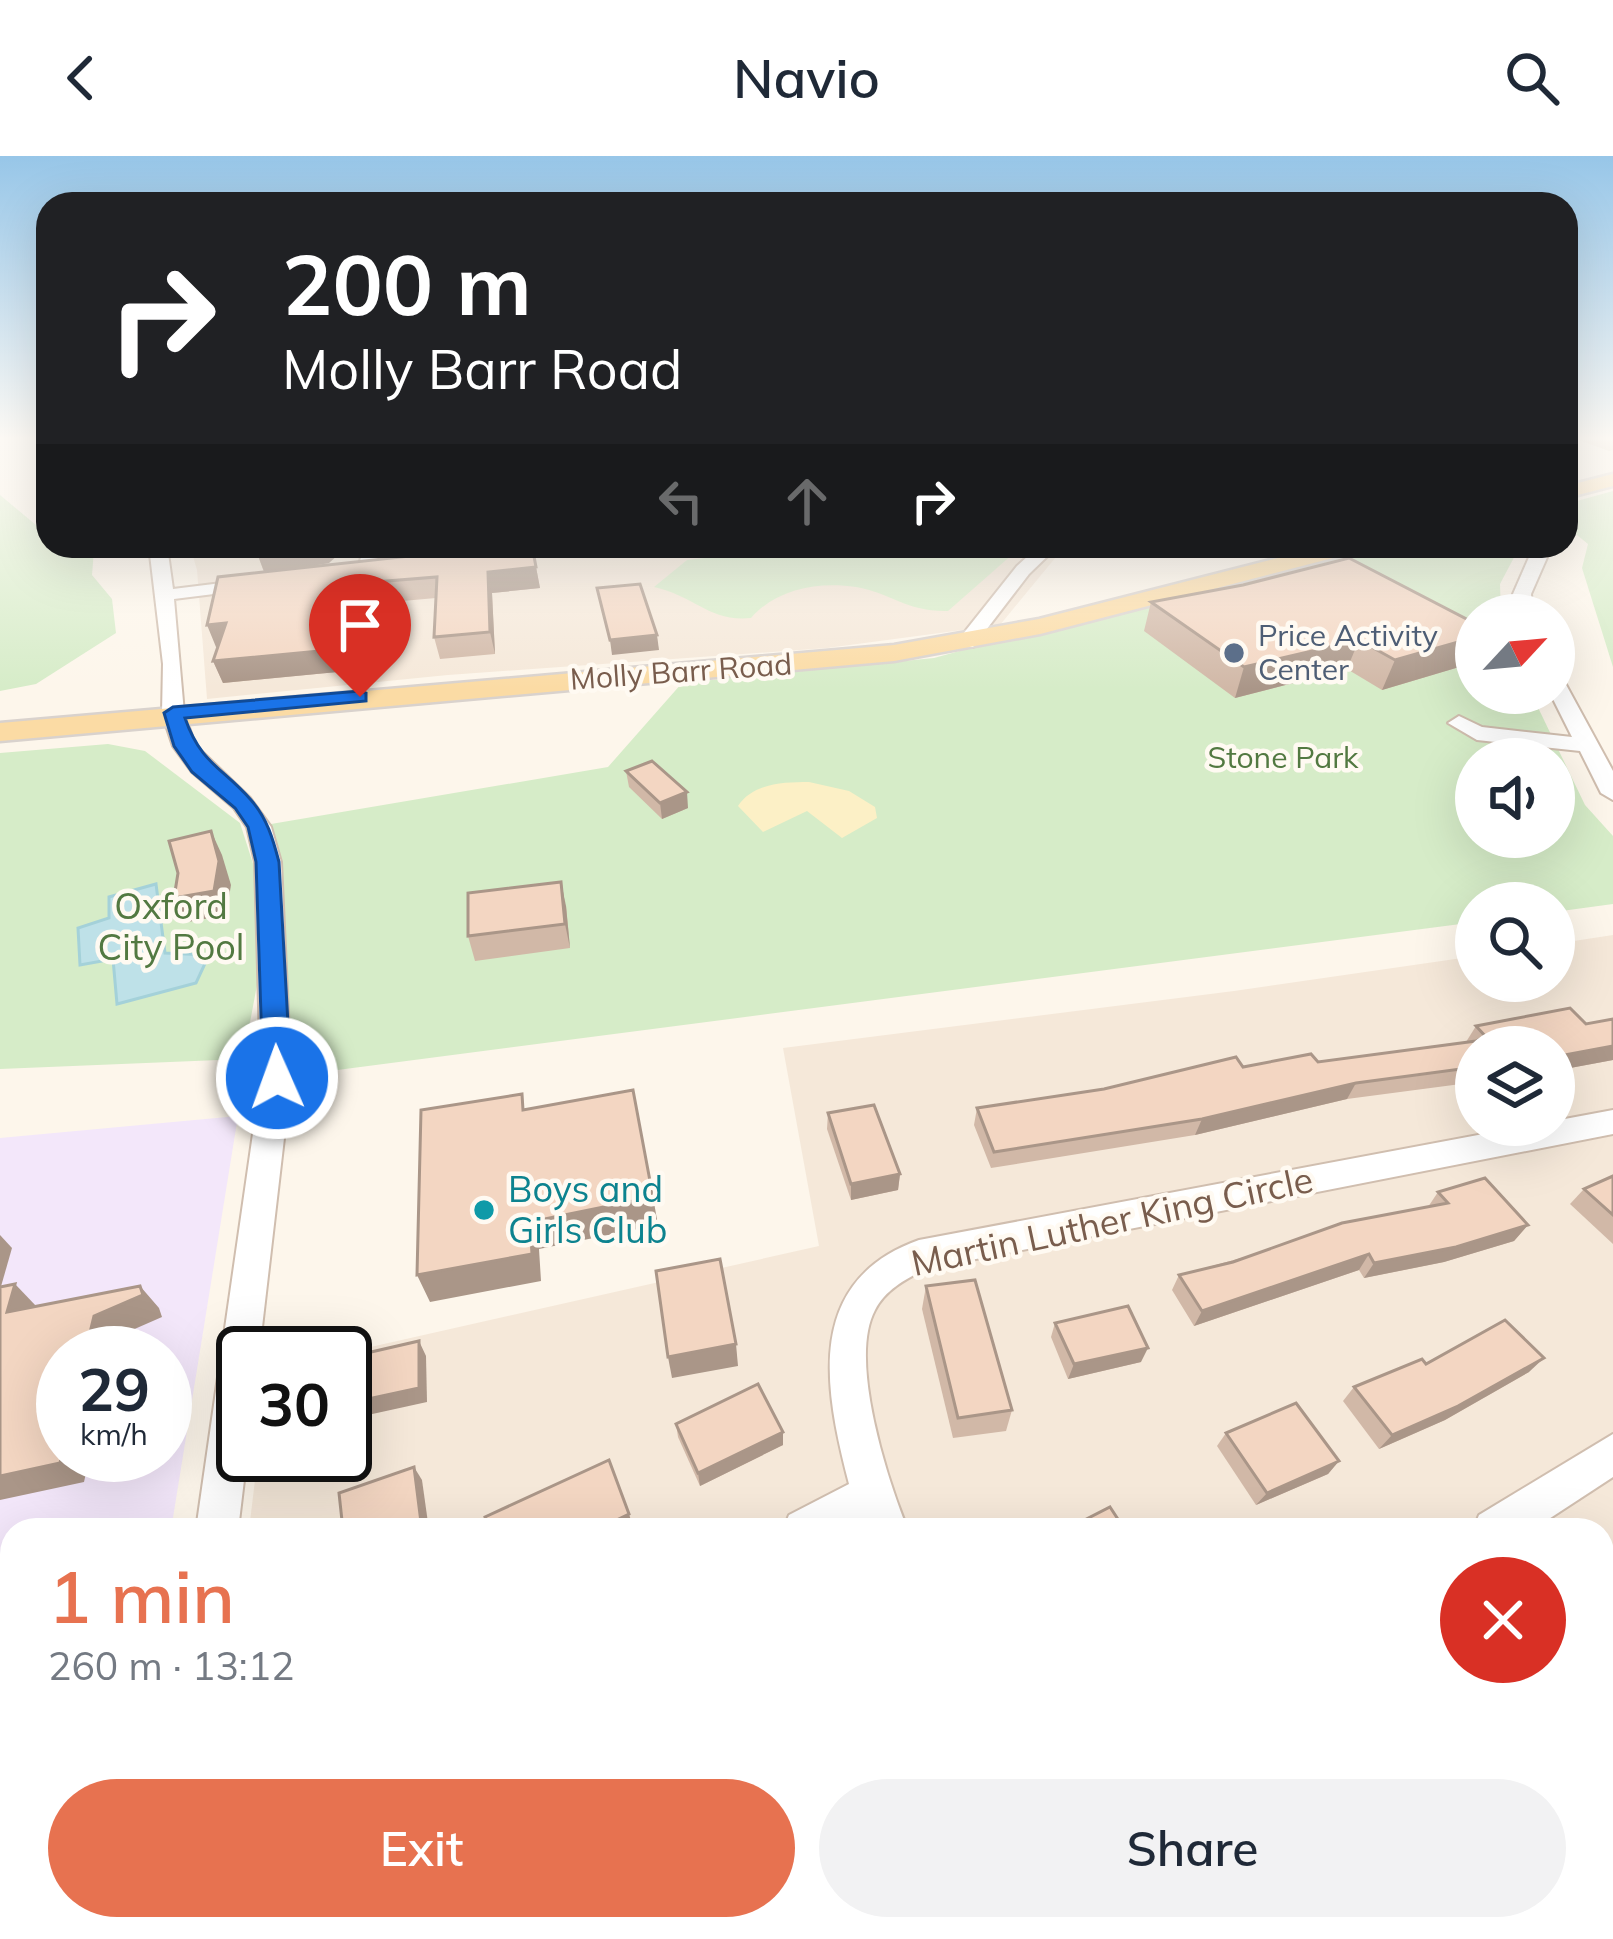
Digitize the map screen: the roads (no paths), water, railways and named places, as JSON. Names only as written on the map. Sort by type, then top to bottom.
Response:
[{"type":"main road","name":"Molly Barr Road","points":[[0,732],[173,713],[804,663],[966,643],[1304,558]]},
{"type":"street","points":[[160,558],[173,713],[184,746],[200,767],[242,803],[259,827],[268,862],[277,1078],[219,1518]]},
{"type":"street","points":[[966,643],[1036,558]]},
{"type":"street","points":[[1522,594],[1538,558]]},
{"type":"street","points":[[364,560],[397,571]]},
{"type":"street","points":[[165,595],[219,585],[277,583]]},
{"type":"street","points":[[1570,714],[1613,793]]},
{"type":"street","points":[[1459,723],[1498,736],[1584,745]]},
{"type":"street","name":"Martin Luther King Circle","points":[[878,1513],[846,1355],[848,1327],[871,1284],[897,1264],[1613,1122]]},
{"type":"street","points":[[1513,1518],[1613,1454]]},
{"type":"water","points":[[156,884],[165,953],[209,955],[196,983],[117,1004],[113,959],[80,965],[78,928],[109,918],[109,897]]},
{"type":"place","name":"Price Activity Center","points":[[1234,653]]},
{"type":"place","name":"Boys and Girls Club","points":[[484,1210]]},
{"type":"park label","name":"Stone Park","points":[[1283,758]]},
{"type":"park label","name":"Oxford City Pool","points":[[171,926]]}]
